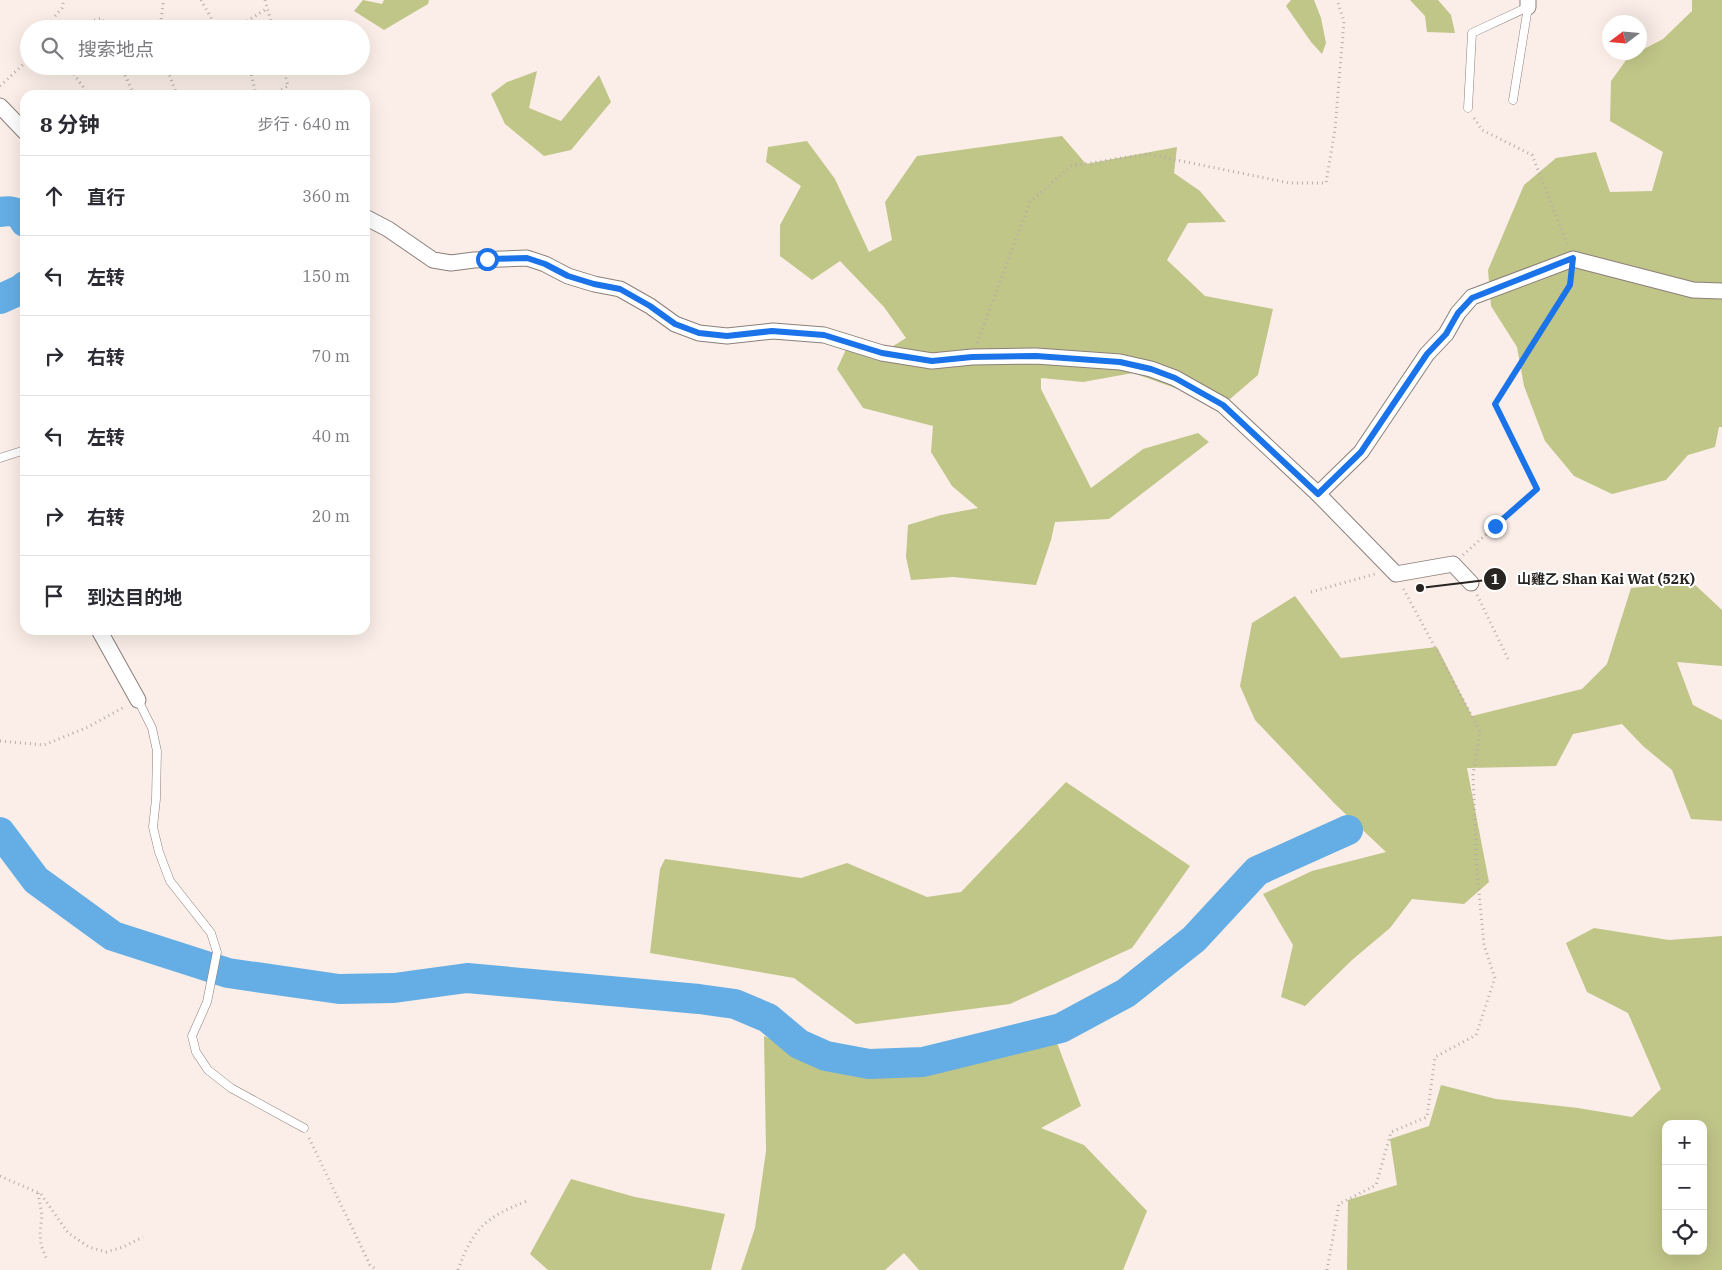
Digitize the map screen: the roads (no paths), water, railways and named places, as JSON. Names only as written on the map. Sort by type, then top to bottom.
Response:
[{"type":"street","points":[[0,106],[20,127]]},
{"type":"street","points":[[370,220],[433,260],[451,263],[527,258],[545,264],[568,276],[620,289],[650,306],[675,324],[699,333],[727,336],[772,331],[824,335],[882,353],[932,361],[972,357],[1036,356],[1120,362],[1151,369],[1175,378],[1223,405],[1318,494],[1396,574],[1453,564],[1472,583]]},
{"type":"street","points":[[1318,494],[1361,452],[1427,354],[1446,334],[1458,313],[1472,298],[1573,258],[1692,290],[1722,291]]},
{"type":"street","points":[[102,635],[138,700]]},
{"type":"lane","points":[[1513,100],[1528,4]]},
{"type":"lane","points":[[1468,108],[1472,33],[1528,4]]},
{"type":"lane","points":[[0,458],[20,452]]},
{"type":"lane","points":[[138,700],[152,728],[156,751],[156,799],[153,827],[158,852],[170,881],[211,933],[217,952],[207,1002],[192,1036],[196,1052],[208,1070],[231,1088],[304,1128]]},
{"type":"waterway","points":[[0,212],[14,212],[20,216]]},
{"type":"waterway","points":[[0,299],[20,290]]},
{"type":"waterway","points":[[0,832],[36,880],[113,936],[228,973],[339,989],[394,988],[467,978],[699,999],[735,1004],[768,1018],[799,1044],[826,1056],[869,1064],[923,1062],[1061,1028],[1126,993],[1194,939],[1257,871],[1348,830]]},
{"type":"place","name":"山雞乙 Shan Kai Wat (52K)","points":[[1420,588]]}]
